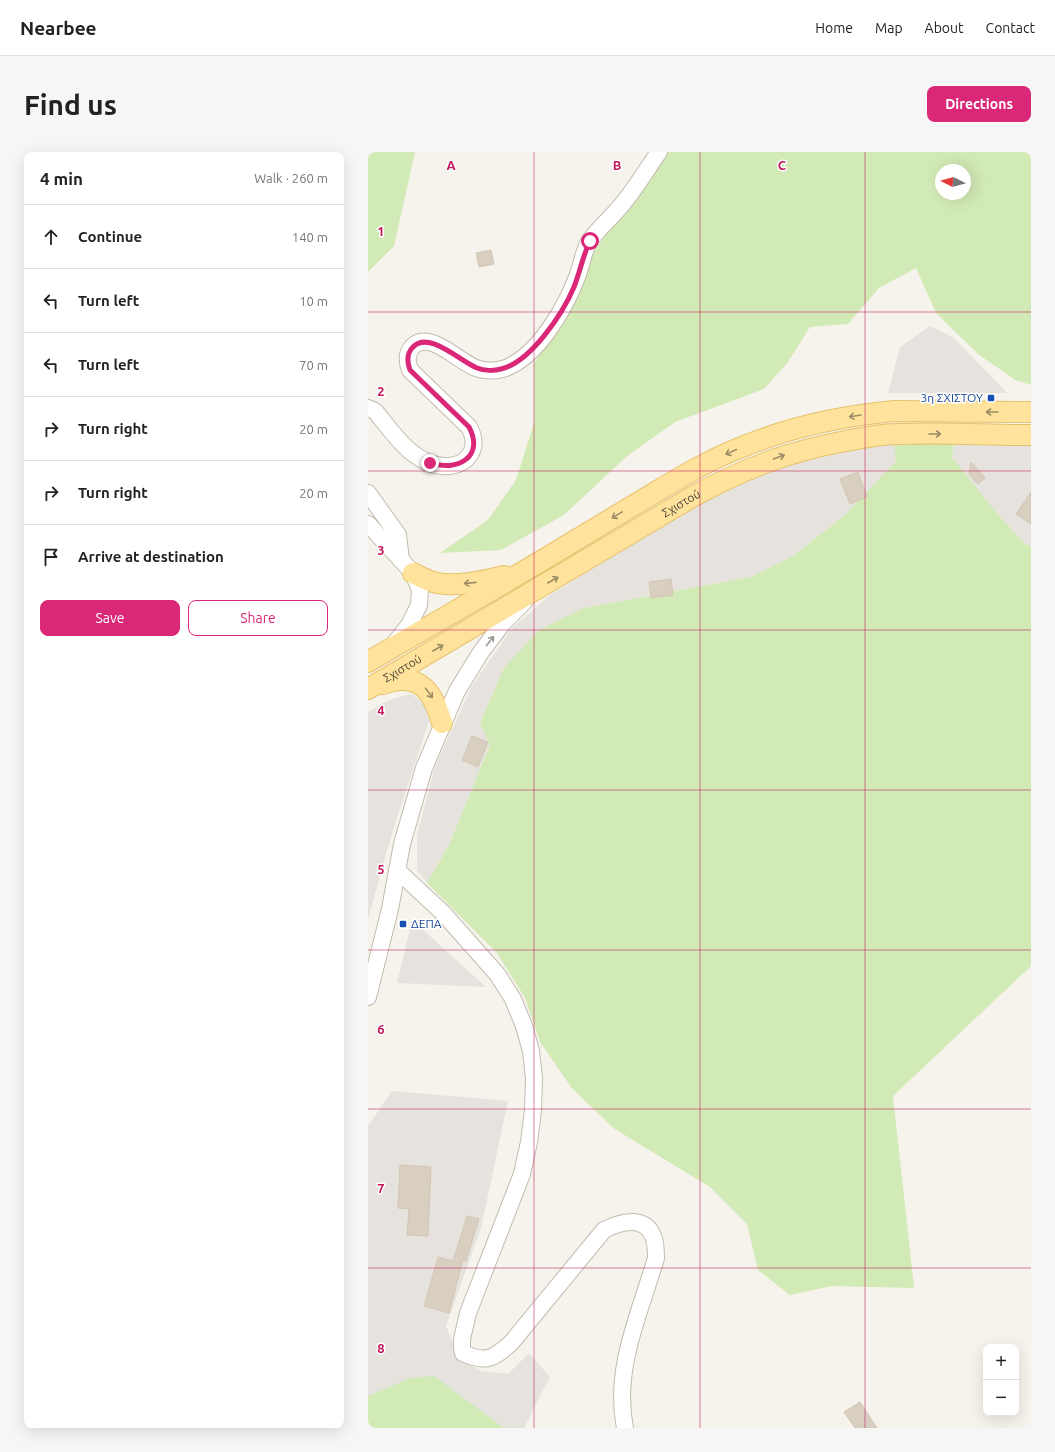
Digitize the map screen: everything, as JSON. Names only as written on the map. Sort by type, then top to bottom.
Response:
[{"type":"main road","name":"Σχιστού","points":[[368,662],[709,462],[741,447],[783,432],[851,416],[894,411],[1031,412]]},
{"type":"main road","name":"Σχιστού","points":[[368,689],[720,482],[752,467],[787,454],[816,446],[874,436],[896,434],[1031,435]]},
{"type":"main road","points":[[407,566],[433,582],[461,584],[475,583],[522,572]]},
{"type":"main road","points":[[368,689],[388,682],[407,680],[417,682],[429,692],[438,709],[442,723]]},
{"type":"street","points":[[368,408],[375,411],[407,448],[422,459],[440,466],[456,465],[464,462],[473,449],[473,434],[469,427],[410,370],[407,364],[407,357],[410,351],[419,343],[430,342],[478,369],[490,371],[508,367],[525,356],[548,330],[566,303],[574,287],[585,250],[590,241],[624,202],[659,152]]},
{"type":"street","points":[[368,493],[398,534],[407,566],[420,590],[419,605],[410,625],[390,649]]},
{"type":"street","points":[[368,524],[407,566]]},
{"type":"street","points":[[368,997],[390,909],[402,844],[424,768],[442,723],[457,691],[481,652],[503,623],[533,592]]},
{"type":"street","points":[[397,870],[443,913],[497,974],[513,999],[524,1026],[531,1051],[534,1078],[533,1110],[529,1142],[522,1174],[468,1313],[462,1339],[463,1353],[480,1359],[489,1359],[498,1355],[512,1343],[604,1230],[617,1223],[632,1221],[641,1225],[649,1229],[653,1236],[656,1258],[625,1360],[622,1396],[625,1428]]},
{"type":"shaded area","points":[[930,326],[954,338],[1007,393],[888,393],[900,347]]},
{"type":"shaded area","points":[[894,443],[897,461],[845,515],[793,556],[751,577],[584,608],[504,668],[480,723],[490,745],[449,845],[427,883],[417,870],[417,836],[434,769],[472,686],[511,629],[549,596],[610,556],[729,488],[791,462],[839,448]]},
{"type":"shaded area","points":[[1031,443],[1031,547],[1023,542],[995,511],[952,457],[954,444]]},
{"type":"shaded area","points":[[411,694],[424,704],[429,721],[392,833],[368,919],[368,712],[389,700]]},
{"type":"shaded area","points":[[412,920],[486,987],[397,983]]},
{"type":"shaded area","points":[[392,1091],[508,1101],[481,1228],[446,1326],[459,1358],[480,1371],[508,1374],[529,1353],[550,1377],[524,1428],[503,1428],[368,1398],[368,1126]]},
{"type":"green space","points":[[368,152],[415,152],[394,246],[368,272]]},
{"type":"green space","points":[[669,152],[1031,152],[1031,385],[1015,380],[978,354],[936,313],[916,268],[879,288],[848,324],[810,327],[788,362],[764,389],[675,422],[626,457],[564,515],[501,550],[440,553],[488,520],[516,480],[534,423],[534,363],[564,320],[591,255]]},
{"type":"green space","points":[[894,443],[954,444],[952,457],[995,511],[1023,542],[1031,547],[1031,966],[893,1096],[914,1288],[832,1286],[790,1295],[758,1270],[747,1224],[710,1187],[613,1128],[571,1087],[540,1042],[525,998],[497,953],[427,883],[449,845],[490,745],[480,723],[504,668],[539,630],[584,608],[751,577],[793,556],[845,515],[896,461]]},
{"type":"green space","points":[[434,1376],[504,1428],[368,1428],[368,1396],[411,1378]]},
{"type":"building","points":[[491,250],[494,264],[479,267],[476,253]]},
{"type":"building","points":[[971,462],[985,478],[978,484],[969,474]]},
{"type":"building","points":[[858,472],[867,497],[850,504],[840,479]]},
{"type":"building","points":[[1031,492],[1031,524],[1016,514]]},
{"type":"building","points":[[671,579],[673,595],[651,598],[649,582]]},
{"type":"building","points":[[472,736],[488,742],[478,767],[462,760]]},
{"type":"building","points":[[400,1165],[431,1167],[428,1236],[407,1235],[409,1209],[398,1208]]},
{"type":"building","points":[[467,1216],[479,1219],[466,1261],[463,1260],[449,1313],[424,1306],[438,1257],[453,1261]]},
{"type":"building","points":[[860,1402],[877,1428],[855,1428],[844,1412]]},
{"type":"place","name":"3η ΣΧΙΣΤΟΥ","points":[[991,398]]},
{"type":"place","name":"ΔΕΠΑ","points":[[403,924]]},
{"type":"route","points":[[430,463],[440,466],[448,466],[464,462],[473,449],[473,434],[469,427],[410,370],[407,364],[407,357],[410,351],[419,343],[430,342],[478,369],[490,371],[514,364],[537,344],[559,316],[574,287],[584,259],[585,250],[590,241]]}]
